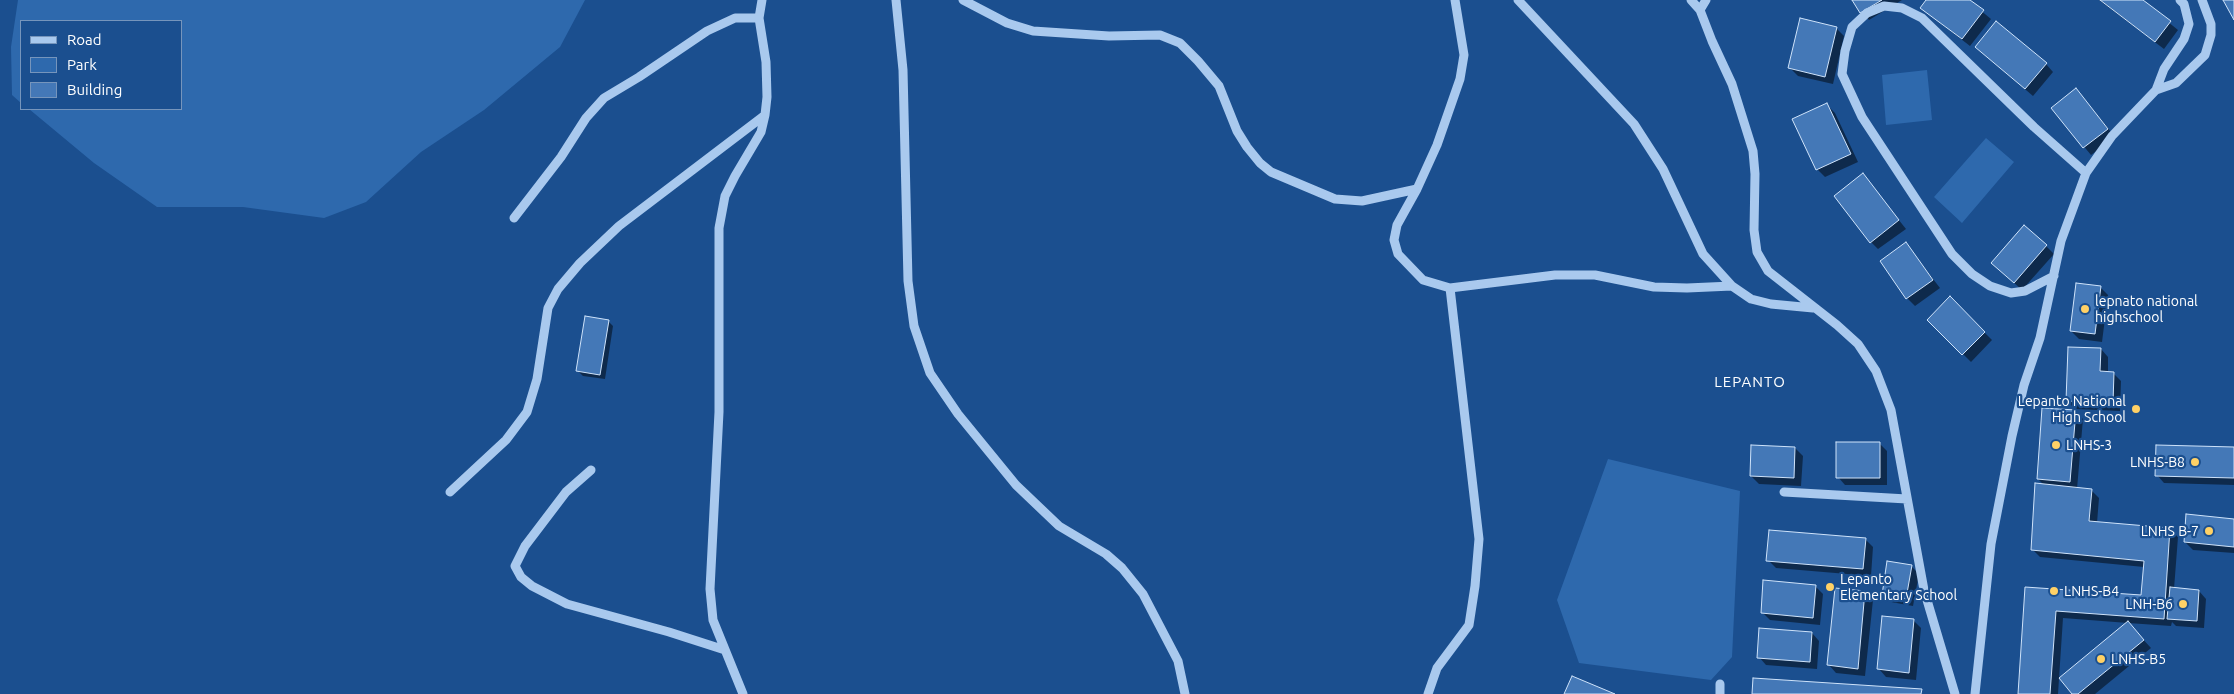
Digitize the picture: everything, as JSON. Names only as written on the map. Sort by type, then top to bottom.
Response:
[{"type":"street","points":[[743,694],[713,620],[710,590],[719,412],[718,228],[725,196],[734,176],[761,132],[765,115],[767,97],[766,62],[760,18],[762,0]]},
{"type":"street","points":[[896,0],[903,70],[908,281],[914,326],[930,373],[958,414],[1016,485],[1059,526],[1106,554],[1122,568],[1144,594],[1178,661],[1185,694]]},
{"type":"street","points":[[963,0],[1007,23],[1033,31],[1109,36],[1160,35],[1173,40],[1180,43],[1198,61],[1218,86],[1237,131],[1260,163],[1271,172],[1335,199],[1362,201],[1417,189]]},
{"type":"street","points":[[1454,0],[1464,55],[1460,79],[1437,145],[1417,189],[1397,224],[1394,240],[1398,254],[1423,280],[1450,288],[1555,275],[1595,275],[1654,287],[1732,286]]},
{"type":"street","points":[[1691,0],[1700,10],[1732,84],[1752,151],[1755,174],[1754,230],[1757,252],[1768,271],[1837,325],[1858,344],[1876,371],[1891,410],[1924,590],[1955,694]]},
{"type":"street","points":[[1700,10],[1706,0]]},
{"type":"street","points":[[1975,694],[1991,544],[2012,436],[2024,385],[2040,338],[2061,241],[2086,173],[2112,136],[2156,90],[2164,69],[2184,39],[2189,24],[2184,4],[2180,0]]},
{"type":"street","points":[[2156,90],[2176,83],[2205,54],[2211,35],[2211,24],[2202,0]]},
{"type":"street","points":[[1519,1],[1634,124],[1663,169],[1703,254],[1732,286],[1751,299],[1771,304],[1813,308]]},
{"type":"street","points":[[2054,276],[2025,290],[2011,293],[1990,286],[1972,274],[1952,254],[1862,116],[1842,74],[1852,27],[1867,13],[1884,6],[1902,8],[1922,18],[2034,127],[2086,173]]},
{"type":"street","points":[[514,218],[561,156],[586,118],[604,98],[639,77],[707,30],[735,18],[760,18]]},
{"type":"street","points":[[450,492],[506,440],[527,412],[537,378],[548,308],[558,289],[580,263],[619,226],[765,115]]},
{"type":"street","points":[[1428,694],[1437,668],[1469,625],[1479,539],[1450,288]]},
{"type":"street","points":[[591,470],[566,492],[525,546],[515,566],[520,576],[532,586],[567,604],[669,632],[725,650]]},
{"type":"street","points":[[1784,492],[1907,499]]},
{"type":"street","points":[[1720,684],[1720,694]]},
{"type":"green space","points":[[18,0],[585,0],[560,47],[484,110],[421,152],[366,202],[324,218],[243,207],[157,207],[94,163],[30,110],[182,110],[182,20],[20,20],[20,102],[12,95],[11,47]]},
{"type":"green space","points":[[1927,70],[1932,120],[1886,125],[1882,75]]},
{"type":"green space","points":[[1986,138],[2014,162],[1962,223],[1934,197]]},
{"type":"green space","points":[[1608,459],[1740,491],[1732,657],[1711,680],[1579,663],[1557,600]]},
{"type":"building","points":[[1852,0],[1882,0],[1860,13]]},
{"type":"building","points":[[1926,0],[1970,0],[1984,10],[1962,39],[1920,8]]},
{"type":"building","points":[[2100,0],[2143,0],[2171,21],[2155,42]]},
{"type":"building","points":[[2223,0],[2234,0],[2234,20]]},
{"type":"building","points":[[1800,18],[1837,27],[1825,77],[1788,68]]},
{"type":"building","points":[[1996,21],[2047,63],[2025,89],[1975,47]]},
{"type":"building","points":[[2076,88],[2108,129],[2083,148],[2051,108]]},
{"type":"building","points":[[1827,103],[1851,154],[1816,170],[1792,119]]},
{"type":"building","points":[[1863,173],[1899,220],[1870,243],[1834,196]]},
{"type":"building","points":[[2024,225],[2047,245],[2014,283],[1991,263]]},
{"type":"building","points":[[1906,242],[1933,280],[1906,299],[1880,261]]},
{"type":"building","name":"lepnato national highschool","points":[[2076,283],[2101,286],[2095,334],[2070,331]]},
{"type":"building","points":[[1950,296],[1985,332],[1962,355],[1927,320]]},
{"type":"building","points":[[585,316],[609,320],[600,375],[576,371]]},
{"type":"building","points":[[2068,347],[2101,348],[2100,371],[2114,372],[2113,403],[2066,401]]},
{"type":"building","name":"LNHS-3","points":[[2042,408],[2076,410],[2070,482],[2037,479]]},
{"type":"building","points":[[1836,442],[1880,442],[1880,478],[1836,478]]},
{"type":"building","points":[[1751,445],[1795,447],[1794,478],[1750,476]]},
{"type":"building","name":"LNHS-B8","points":[[2156,445],[2234,447],[2234,478],[2155,476]]},
{"type":"building","name":"LNHS-B4","points":[[2035,483],[2092,489],[2089,521],[2170,528],[2164,619],[2056,611],[2050,694],[2018,694],[2025,587],[2141,595],[2144,561],[2031,550]]},
{"type":"building","name":"LNHS B-7","points":[[2186,514],[2234,519],[2234,547],[2184,542]]},
{"type":"building","points":[[1769,530],[1866,538],[1863,569],[1766,561]]},
{"type":"building","points":[[1887,561],[1912,565],[1906,599],[1882,595]]},
{"type":"building","points":[[1763,580],[1816,585],[1813,618],[1761,613]]},
{"type":"building","name":"LNH-B6","points":[[2170,587],[2199,590],[2197,621],[2167,619]]},
{"type":"building","points":[[1835,588],[1865,591],[1858,669],[1827,665]]},
{"type":"building","points":[[1882,616],[1914,619],[1909,673],[1877,669]]},
{"type":"building","name":"LNHS-B5","points":[[2128,621],[2144,640],[2078,694],[2072,694],[2059,678]]},
{"type":"building","points":[[1759,628],[1812,632],[1810,662],[1757,658]]},
{"type":"building","points":[[1572,676],[1615,694],[1564,694]]},
{"type":"building","points":[[1753,678],[1922,689],[1921,694],[1752,694]]},
{"type":"place","name":"lepnato national highschool","points":[[2085,309]]},
{"type":"place","name":"Lepanto National High School","points":[[2136,409]]},
{"type":"place","name":"LNHS-3","points":[[2056,445]]},
{"type":"place","name":"LNHS-B8","points":[[2195,462]]},
{"type":"place","name":"LNHS B-7","points":[[2209,531]]},
{"type":"place","name":"Lepanto Elementary School","points":[[1830,587]]},
{"type":"place","name":"LNHS-B4","points":[[2054,591]]},
{"type":"place","name":"LNH-B6","points":[[2183,604]]},
{"type":"place","name":"LNHS-B5","points":[[2101,659]]},
{"type":"district","name":"LEPANTO","points":[[1750,382]]}]
